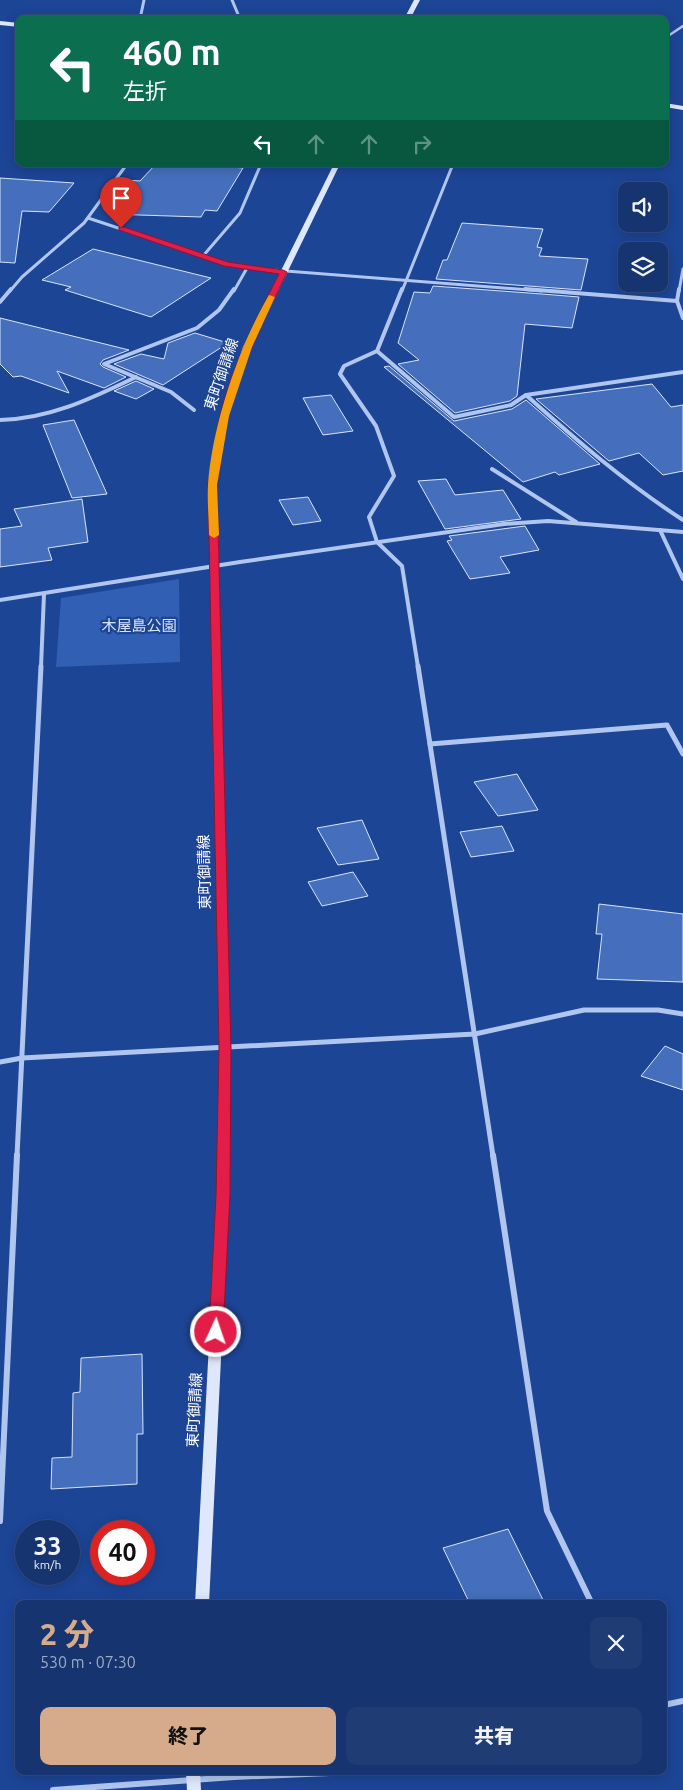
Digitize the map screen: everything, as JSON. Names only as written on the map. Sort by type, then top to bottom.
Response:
[{"type":"street","points":[[141,15],[144,0]]},
{"type":"street","points":[[232,0],[238,15]]},
{"type":"street","points":[[408,15],[416,0]]},
{"type":"street","points":[[0,23],[15,25]]},
{"type":"street","points":[[669,106],[683,108]]},
{"type":"street","points":[[0,302],[22,277],[88,218],[125,167]]},
{"type":"street","points":[[203,256],[240,213],[259,167]]},
{"type":"street","name":"東町御請線","points":[[202,1600],[223,1195],[225,1048],[213,485],[224,416],[248,347],[336,167]]},
{"type":"street","points":[[452,167],[377,351],[344,366],[340,374],[376,426],[394,476],[369,517],[377,542],[402,566],[547,1511],[590,1600]]},
{"type":"street","points":[[88,218],[226,264],[247,268],[677,301]]},
{"type":"street","points":[[194,410],[171,392],[104,364],[196,328],[219,310],[237,286],[247,268]]},
{"type":"street","points":[[683,269],[677,301],[683,318]]},
{"type":"street","points":[[377,351],[454,417],[511,404],[526,395],[683,372]]},
{"type":"street","points":[[0,420],[20,420],[66,409],[136,377]]},
{"type":"street","points":[[526,395],[584,449],[645,496],[683,520]]},
{"type":"street","points":[[492,469],[577,523]]},
{"type":"street","points":[[0,600],[215,566],[504,524],[548,520],[683,532]]},
{"type":"street","points":[[660,530],[683,579]]},
{"type":"street","points":[[0,1520],[44,594]]},
{"type":"street","points":[[430,744],[668,725],[683,754]]},
{"type":"street","points":[[0,1062],[22,1058],[475,1034],[584,1010],[658,1010],[683,1014]]},
{"type":"street","points":[[667,1704],[683,1701]]},
{"type":"street","points":[[53,1790],[295,1775]]},
{"type":"lane","points":[[669,35],[683,26]]},
{"type":"green space","name":"木屋島公園","points":[[179,579],[180,662],[56,667],[61,598]]},
{"type":"building","points":[[153,167],[243,168],[217,211],[205,210],[201,217],[108,214],[117,203],[108,202],[126,180],[140,181]]},
{"type":"building","points":[[0,178],[74,183],[49,212],[22,211],[15,263],[0,262]]},
{"type":"building","points":[[462,223],[543,229],[537,247],[542,248],[539,256],[588,259],[581,290],[436,279],[443,260],[447,260]]},
{"type":"building","points":[[93,249],[211,278],[151,317],[65,290],[71,287],[42,280]]},
{"type":"building","points":[[433,286],[579,297],[572,328],[525,324],[517,396],[510,401],[455,413],[398,364],[419,360],[398,343],[414,292],[430,293]]},
{"type":"building","points":[[0,318],[129,350],[103,360],[100,364],[126,377],[104,388],[57,371],[69,393],[21,376],[13,377],[0,364]]},
{"type":"building","points":[[195,333],[228,343],[163,385],[114,364],[141,354],[164,359],[168,343]]},
{"type":"building","points":[[389,366],[454,421],[512,409],[526,400],[600,464],[559,475],[555,472],[523,482],[384,367]]},
{"type":"building","points":[[136,381],[154,389],[136,399],[114,391]]},
{"type":"building","points":[[652,384],[671,407],[683,405],[683,471],[663,475],[639,453],[609,461],[536,399]]},
{"type":"building","points":[[331,395],[353,431],[323,435],[303,398]]},
{"type":"building","points":[[74,420],[107,494],[72,498],[43,425]]},
{"type":"building","points":[[446,479],[455,495],[503,490],[521,519],[445,529],[418,481]]},
{"type":"building","points":[[308,497],[321,521],[293,525],[279,500]]},
{"type":"building","points":[[82,499],[88,542],[48,548],[52,560],[0,567],[0,529],[22,526],[14,509]]},
{"type":"building","points":[[525,526],[539,550],[500,557],[510,573],[470,579],[447,541],[452,540],[449,536]]},
{"type":"building","points":[[517,774],[538,810],[498,816],[474,782]]},
{"type":"building","points":[[362,820],[379,859],[338,865],[317,828]]},
{"type":"building","points":[[502,826],[514,851],[471,857],[460,832]]},
{"type":"building","points":[[353,872],[368,896],[322,906],[308,882]]},
{"type":"building","points":[[599,904],[683,914],[683,982],[597,979],[602,934],[596,934]]},
{"type":"building","points":[[665,1046],[683,1054],[683,1090],[641,1076]]},
{"type":"building","points":[[142,1354],[143,1434],[137,1434],[137,1484],[51,1489],[52,1458],[72,1457],[73,1393],[80,1392],[81,1358]]},
{"type":"building","points":[[508,1529],[543,1600],[468,1600],[443,1548]]},
{"type":"slow traffic","points":[[214,535],[213,485],[224,416],[248,347],[272,297]]},
{"type":"route","points":[[121,228],[226,264],[283,272],[248,347],[224,416],[213,485],[225,1048],[223,1195],[216,1332]]}]
